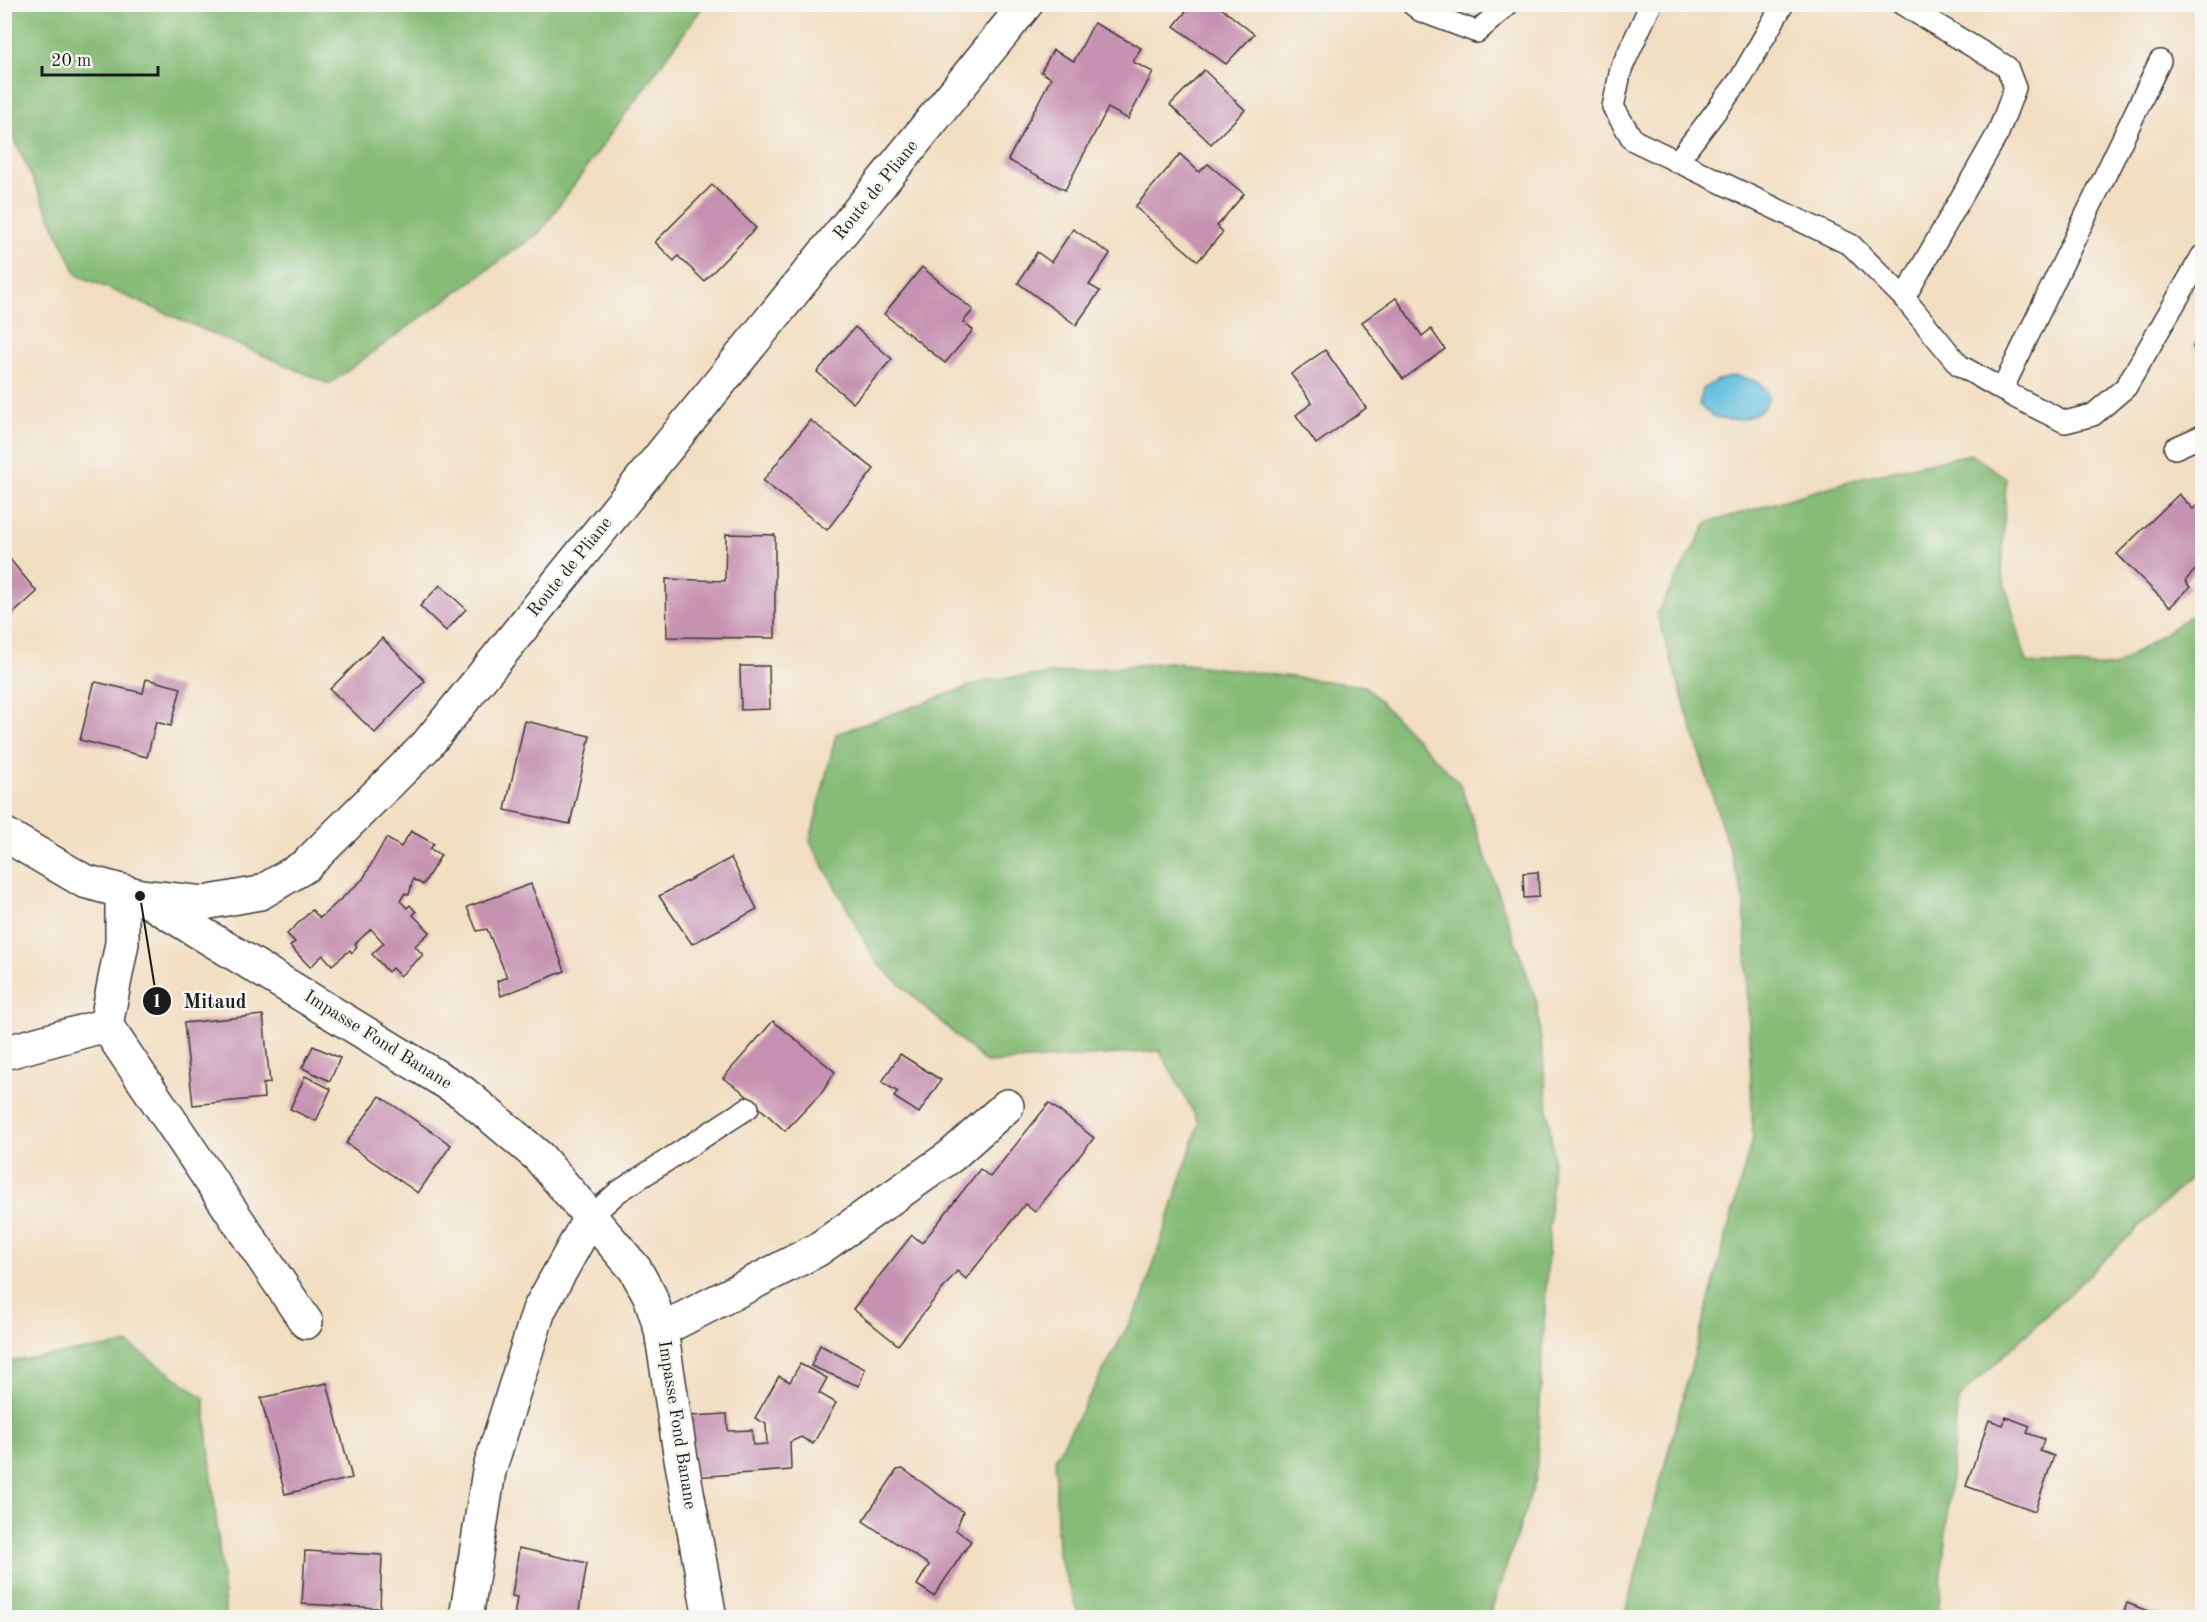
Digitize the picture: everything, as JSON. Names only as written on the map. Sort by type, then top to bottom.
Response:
[{"type":"street","name":"Route de Pliane","points":[[4,834],[84,881],[131,893],[204,903],[260,893],[305,867],[426,746],[1026,4]]},
{"type":"street","points":[[131,893],[106,1025],[306,1322]]},
{"type":"street","name":"Impasse Fond Banane","points":[[131,893],[462,1092],[539,1157],[635,1269],[650,1296],[661,1330],[680,1453],[710,1617]]},
{"type":"street","points":[[4,1053],[106,1025]]},
{"type":"street","points":[[661,1330],[817,1250],[951,1156],[1007,1106]]},
{"type":"street","points":[[466,1617],[489,1471],[502,1428],[539,1310],[591,1216]]},
{"type":"lane","points":[[1412,4],[1421,11],[1477,32],[1508,4]]},
{"type":"lane","points":[[1651,4],[1621,69],[1612,107],[1633,140],[1851,245],[1904,298],[1959,365],[2065,422],[2093,415],[2126,387],[2202,256]]},
{"type":"lane","points":[[1677,162],[1741,78],[1783,4]]},
{"type":"lane","points":[[1902,4],[2007,67],[2015,88],[1998,133],[1904,298]]},
{"type":"lane","points":[[2002,390],[2160,61]]},
{"type":"lane","points":[[2175,448],[2202,436]]},
{"type":"lane","points":[[591,1216],[618,1192],[748,1108]]},
{"type":"green space","points":[[4,5],[704,5],[540,232],[329,384],[77,275],[5,119]]},
{"type":"green space","points":[[1971,454],[2006,478],[2002,573],[2027,663],[2114,667],[2202,608],[2202,1167],[1958,1399],[1938,1617],[1624,1617],[1753,1136],[1744,898],[1657,614],[1707,523],[1863,477]]},
{"type":"green space","points":[[1169,662],[1365,686],[1460,784],[1537,1003],[1553,1156],[1536,1479],[1489,1617],[1080,1617],[1058,1555],[1055,1459],[1142,1300],[1199,1123],[1160,1051],[986,1063],[877,963],[810,841],[836,734],[988,680]]},
{"type":"green space","points":[[129,1344],[204,1398],[226,1617],[5,1617],[5,1362]]},
{"type":"water","points":[[1736,376],[1758,383],[1767,392],[1767,402],[1759,411],[1746,418],[1730,420],[1713,416],[1699,404],[1703,389],[1717,380]]},
{"type":"building","points":[[1192,4],[1216,4],[1254,34],[1226,64],[1174,26]]},
{"type":"building","points":[[1094,23],[1141,48],[1133,62],[1153,72],[1128,119],[1108,108],[1065,190],[1008,160],[1051,78],[1041,72],[1053,50],[1074,61]]},
{"type":"building","points":[[1204,70],[1245,110],[1211,144],[1170,105]]},
{"type":"building","points":[[1180,154],[1199,172],[1208,164],[1244,194],[1217,226],[1223,232],[1198,261],[1135,207]]},
{"type":"building","points":[[712,185],[756,228],[704,281],[678,256],[674,261],[655,242]]},
{"type":"building","points":[[1073,229],[1110,254],[1089,285],[1100,291],[1076,325],[1018,283],[1037,252],[1051,262]]},
{"type":"building","points":[[922,267],[973,310],[963,322],[973,330],[945,363],[884,314]]},
{"type":"building","points":[[1396,298],[1422,336],[1431,329],[1445,349],[1403,379],[1362,322]]},
{"type":"building","points":[[2202,323],[2202,351],[2193,347]]},
{"type":"building","points":[[855,327],[892,359],[853,403],[817,372]]},
{"type":"building","points":[[1325,350],[1366,408],[1316,444],[1296,415],[1312,403],[1291,374]]},
{"type":"building","points":[[810,420],[874,469],[827,530],[763,481]]},
{"type":"building","points":[[2179,494],[2193,509],[2197,506],[2202,507],[2202,563],[2185,581],[2190,587],[2170,607],[2117,554]]},
{"type":"building","points":[[726,534],[775,535],[775,638],[667,637],[666,579],[725,581]]},
{"type":"building","points":[[4,552],[37,592],[4,622]]},
{"type":"building","points":[[440,585],[466,609],[446,631],[420,606]]},
{"type":"building","points":[[382,638],[425,681],[375,733],[330,689]]},
{"type":"building","points":[[740,666],[769,666],[770,709],[741,710]]},
{"type":"building","points":[[146,679],[181,688],[171,726],[156,722],[147,757],[80,740],[96,682],[143,693]]},
{"type":"building","points":[[525,721],[590,736],[570,824],[505,810]]},
{"type":"building","points":[[411,831],[434,844],[430,849],[441,855],[423,885],[413,879],[409,895],[405,893],[400,901],[407,908],[410,905],[416,912],[413,915],[430,932],[415,946],[423,955],[400,976],[392,968],[388,972],[372,954],[384,943],[371,929],[355,944],[357,947],[352,953],[350,950],[332,965],[323,955],[310,967],[290,946],[295,942],[287,934],[312,910],[320,918],[363,879],[386,838],[401,847]]},
{"type":"building","points":[[731,858],[757,909],[692,944],[659,896]]},
{"type":"building","points":[[1538,872],[1539,897],[1524,898],[1523,873]]},
{"type":"building","points":[[531,884],[565,971],[501,996],[497,981],[507,977],[487,929],[477,931],[467,907]]},
{"type":"building","points":[[263,1015],[270,1083],[263,1084],[264,1098],[193,1105],[184,1023]]},
{"type":"building","points":[[773,1021],[835,1072],[823,1091],[785,1131],[739,1089],[723,1078]]},
{"type":"building","points":[[313,1046],[340,1058],[330,1081],[302,1068]]},
{"type":"building","points":[[900,1054],[941,1080],[919,1113],[894,1097],[898,1092],[882,1082]]},
{"type":"building","points":[[305,1076],[331,1089],[316,1121],[290,1109]]},
{"type":"building","points":[[380,1096],[451,1145],[418,1193],[346,1143]]},
{"type":"building","points":[[1049,1103],[1094,1138],[1035,1212],[1025,1204],[966,1279],[957,1271],[898,1345],[853,1309],[912,1235],[922,1243],[980,1169],[990,1177]]},
{"type":"building","points":[[820,1345],[865,1369],[859,1386],[811,1366]]},
{"type":"building","points":[[800,1364],[827,1378],[819,1393],[836,1403],[813,1444],[801,1437],[790,1442],[791,1470],[695,1477],[690,1416],[727,1414],[728,1431],[752,1430],[753,1445],[767,1444],[766,1424],[755,1418],[779,1376],[790,1382]]},
{"type":"building","points":[[327,1383],[352,1478],[285,1494],[261,1398]]},
{"type":"building","points":[[2006,1417],[2030,1426],[2027,1433],[2044,1439],[2040,1451],[2054,1456],[2035,1511],[1966,1486],[1989,1420],[2003,1425]]},
{"type":"building","points":[[903,1469],[963,1512],[956,1530],[971,1541],[934,1596],[917,1585],[929,1565],[863,1521],[897,1470]]},
{"type":"building","points":[[519,1548],[587,1563],[578,1617],[514,1617],[517,1597],[512,1596]]},
{"type":"building","points":[[305,1551],[382,1555],[380,1608],[302,1604]]},
{"type":"building","points":[[2127,1603],[2145,1610],[2164,1617],[2122,1617]]},
{"type":"place","name":"Mitaud","points":[[140,896]]}]
